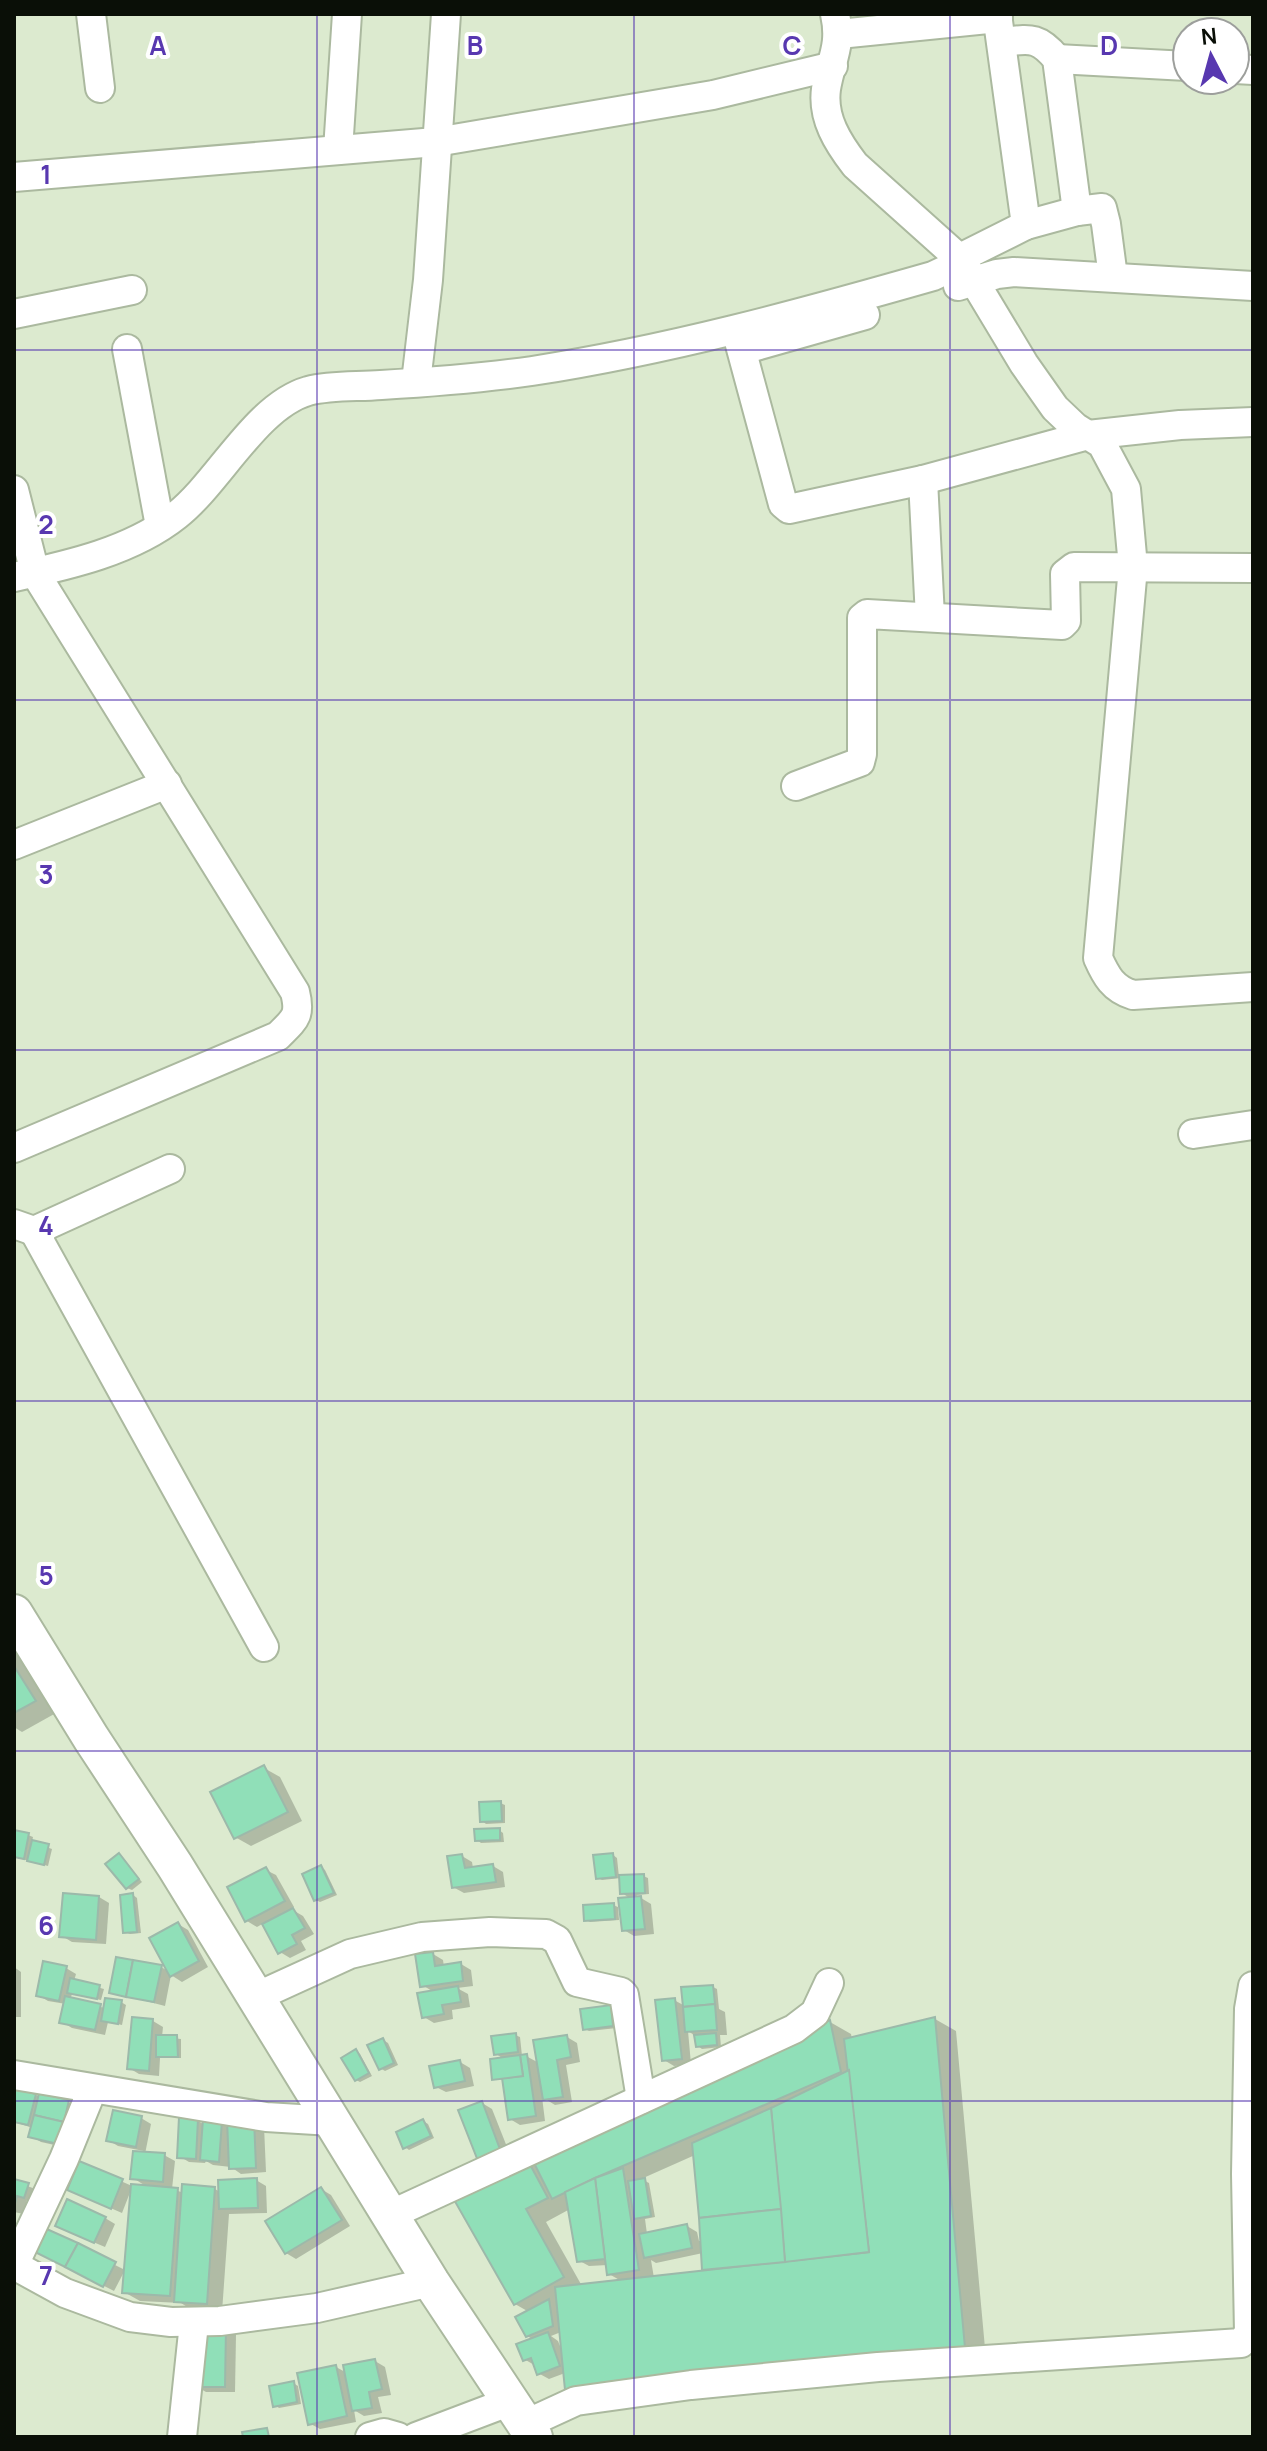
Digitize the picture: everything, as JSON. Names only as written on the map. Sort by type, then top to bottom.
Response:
[{"type":"main road","points":[[14,1613],[431,2282],[524,2421]]},
{"type":"street","points":[[91,14],[100,88]]},
{"type":"street","points":[[338,150],[347,14]]},
{"type":"street","points":[[416,382],[428,280],[446,14]]},
{"type":"street","points":[[1077,211],[1057,59],[1047,47],[999,25],[837,24],[833,66],[826,88],[826,104],[835,136],[855,165],[966,269],[1055,408],[1108,452],[1126,489],[1133,567],[1098,958],[1110,982],[1122,992],[1133,995],[1253,987]]},
{"type":"street","points":[[999,25],[1026,225]]},
{"type":"street","points":[[1057,59],[1171,65]]},
{"type":"street","points":[[14,177],[436,142],[713,95],[833,66]]},
{"type":"street","points":[[966,269],[1026,225],[1077,211],[1102,208],[1113,277]]},
{"type":"street","points":[[24,575],[105,553],[160,526],[187,506],[256,429],[291,398],[326,388],[527,372],[740,340],[950,268],[1253,285]]},
{"type":"street","points":[[14,314],[132,290]]},
{"type":"street","points":[[740,340],[785,507],[793,509],[923,480],[1088,435],[1180,425],[1253,422]]},
{"type":"street","points":[[127,349],[160,526]]},
{"type":"street","points":[[923,480],[930,617]]},
{"type":"street","points":[[14,490],[24,575],[167,784],[295,992],[299,1006],[296,1017],[278,1036],[14,1148]]},
{"type":"street","points":[[796,786],[860,762],[862,618],[867,614],[1062,625],[1066,621],[1065,574],[1069,569],[1253,568]]},
{"type":"street","points":[[14,845],[167,784]]},
{"type":"street","points":[[1193,1134],[1253,1125]]},
{"type":"street","points":[[170,1169],[24,1227],[264,1647]]},
{"type":"street","points":[[256,1997],[350,1954],[422,1937],[490,1932],[546,1934],[557,1940],[577,1982],[624,1995],[641,2099]]},
{"type":"street","points":[[390,2215],[794,2029],[815,2013],[829,1983]]},
{"type":"street","points":[[416,2437],[524,2421],[576,2401],[691,2385],[908,2365],[1241,2343],[1249,2333],[1246,2174],[1249,2009],[1253,1986]]},
{"type":"street","points":[[14,2075],[266,2117],[332,2121]]},
{"type":"street","points":[[92,2090],[64,2159],[14,2265],[65,2293],[130,2317],[194,2323],[317,2308],[431,2282]]},
{"type":"street","points":[[182,2437],[194,2323]]},
{"type":"street","points":[[370,2437],[384,2433],[398,2437]]},
{"type":"building","points":[[14,1666],[36,1701],[14,1713]]},
{"type":"building","points":[[264,1765],[288,1812],[234,1839],[210,1792]]},
{"type":"building","points":[[501,1801],[502,1821],[480,1822],[479,1802]]},
{"type":"building","points":[[500,1828],[500,1840],[475,1841],[474,1829]]},
{"type":"building","points":[[14,1830],[29,1833],[24,1859],[14,1857]]},
{"type":"building","points":[[32,1840],[49,1844],[44,1865],[27,1861]]},
{"type":"building","points":[[119,1853],[139,1879],[126,1889],[105,1864]]},
{"type":"building","points":[[613,1853],[616,1877],[596,1879],[593,1855]]},
{"type":"building","points":[[462,1854],[465,1868],[493,1864],[496,1882],[452,1888],[447,1856]]},
{"type":"building","points":[[321,1865],[334,1893],[314,1901],[302,1874]]},
{"type":"building","points":[[266,1867],[285,1901],[245,1922],[227,1887]]},
{"type":"building","points":[[644,1874],[645,1893],[620,1894],[619,1875]]},
{"type":"building","points":[[63,1893],[99,1896],[96,1940],[59,1937]]},
{"type":"building","points":[[133,1893],[137,1932],[123,1933],[120,1895]]},
{"type":"building","points":[[641,1896],[645,1929],[622,1931],[618,1898]]},
{"type":"building","points":[[614,1903],[615,1919],[584,1921],[583,1905]]},
{"type":"building","points":[[293,1908],[305,1928],[292,1935],[297,1944],[278,1954],[262,1924]]},
{"type":"building","points":[[178,1922],[199,1961],[170,1977],[149,1938]]},
{"type":"building","points":[[433,1952],[435,1966],[461,1962],[463,1981],[420,1987],[415,1954]]},
{"type":"building","points":[[116,1957],[133,1960],[126,1997],[109,1993]]},
{"type":"building","points":[[133,1960],[162,1965],[154,2002],[126,1997]]},
{"type":"building","points":[[43,1961],[67,1966],[59,2001],[36,1996]]},
{"type":"building","points":[[70,1978],[100,1985],[97,1999],[67,1993]]},
{"type":"building","points":[[713,1985],[715,2004],[683,2007],[681,1987]]},
{"type":"building","points":[[458,1986],[461,2002],[442,2005],[444,2014],[422,2018],[417,1993]]},
{"type":"building","points":[[65,1996],[101,2004],[95,2030],[59,2023]]},
{"type":"building","points":[[105,1998],[122,2000],[118,2024],[101,2021]]},
{"type":"building","points":[[675,1998],[682,2059],[662,2061],[655,2000]]},
{"type":"building","points":[[715,2004],[717,2030],[685,2032],[683,2007]]},
{"type":"building","points":[[611,2005],[613,2026],[583,2030],[580,2009]]},
{"type":"building","points":[[132,2017],[153,2019],[149,2071],[127,2069]]},
{"type":"building","points":[[935,2017],[965,2348],[565,2390],[555,2287],[869,2252],[844,2039]]},
{"type":"building","points":[[830,2020],[841,2072],[552,2199],[529,2153]]},
{"type":"building","points":[[516,2033],[518,2052],[494,2055],[491,2036]]},
{"type":"building","points":[[716,2033],[717,2045],[696,2047],[694,2035]]},
{"type":"building","points":[[156,2035],[177,2035],[178,2057],[156,2057]]},
{"type":"building","points":[[567,2035],[571,2057],[557,2060],[563,2097],[543,2100],[533,2040]]},
{"type":"building","points":[[383,2038],[394,2063],[379,2070],[367,2045]]},
{"type":"building","points":[[356,2049],[369,2073],[355,2081],[341,2058]]},
{"type":"building","points":[[527,2054],[536,2116],[508,2120],[502,2078],[523,2076],[520,2055]]},
{"type":"building","points":[[520,2055],[523,2076],[492,2080],[490,2059]]},
{"type":"building","points":[[460,2060],[465,2081],[434,2088],[429,2066]]},
{"type":"building","points":[[849,2070],[869,2252],[785,2262],[771,2108]]},
{"type":"building","points":[[14,2088],[36,2094],[28,2125],[14,2122]]},
{"type":"building","points":[[39,2093],[69,2100],[64,2122],[34,2115]]},
{"type":"building","points":[[482,2101],[501,2152],[478,2161],[458,2110]]},
{"type":"building","points":[[771,2108],[781,2209],[699,2218],[692,2143]]},
{"type":"building","points":[[113,2110],[142,2116],[136,2147],[106,2141]]},
{"type":"building","points":[[34,2115],[64,2122],[58,2144],[28,2137]]},
{"type":"building","points":[[179,2117],[198,2119],[196,2159],[177,2158]]},
{"type":"building","points":[[254,2118],[256,2168],[229,2169],[227,2119]]},
{"type":"building","points":[[203,2119],[222,2121],[219,2162],[200,2160]]},
{"type":"building","points":[[423,2119],[431,2136],[403,2149],[396,2132]]},
{"type":"building","points":[[133,2151],[165,2153],[163,2182],[130,2179]]},
{"type":"building","points":[[526,2157],[548,2198],[526,2209],[564,2277],[514,2305],[453,2198]]},
{"type":"building","points":[[79,2161],[123,2179],[111,2209],[67,2190]]},
{"type":"building","points":[[623,2168],[639,2270],[607,2275],[595,2178]]},
{"type":"building","points":[[257,2178],[258,2208],[219,2209],[218,2180]]},
{"type":"building","points":[[595,2178],[605,2259],[577,2262],[565,2192]]},
{"type":"building","points":[[645,2178],[651,2216],[634,2219],[628,2181]]},
{"type":"building","points":[[14,2179],[29,2183],[24,2198],[17,2196],[14,2207]]},
{"type":"building","points":[[131,2184],[178,2188],[170,2296],[122,2293]]},
{"type":"building","points":[[182,2184],[215,2187],[207,2304],[174,2302]]},
{"type":"building","points":[[321,2187],[342,2220],[285,2254],[265,2221]]},
{"type":"building","points":[[67,2199],[106,2217],[94,2243],[55,2226]]},
{"type":"building","points":[[781,2209],[785,2262],[702,2270],[699,2218]]},
{"type":"building","points":[[687,2224],[692,2248],[644,2258],[639,2234]]},
{"type":"building","points":[[40,2226],[78,2243],[65,2267],[29,2249]]},
{"type":"building","points":[[78,2243],[116,2262],[103,2287],[65,2267]]},
{"type":"building","points":[[549,2299],[553,2326],[526,2337],[515,2317]]},
{"type":"building","points":[[196,2326],[226,2327],[225,2387],[194,2387]]},
{"type":"building","points":[[548,2332],[560,2366],[537,2375],[531,2358],[523,2361],[516,2344]]},
{"type":"building","points":[[375,2359],[382,2389],[369,2392],[372,2408],[352,2411],[343,2365]]},
{"type":"building","points":[[336,2365],[347,2416],[308,2425],[297,2373]]},
{"type":"building","points":[[294,2381],[297,2402],[273,2407],[269,2386]]},
{"type":"building","points":[[267,2428],[269,2437],[243,2437],[242,2432]]}]
